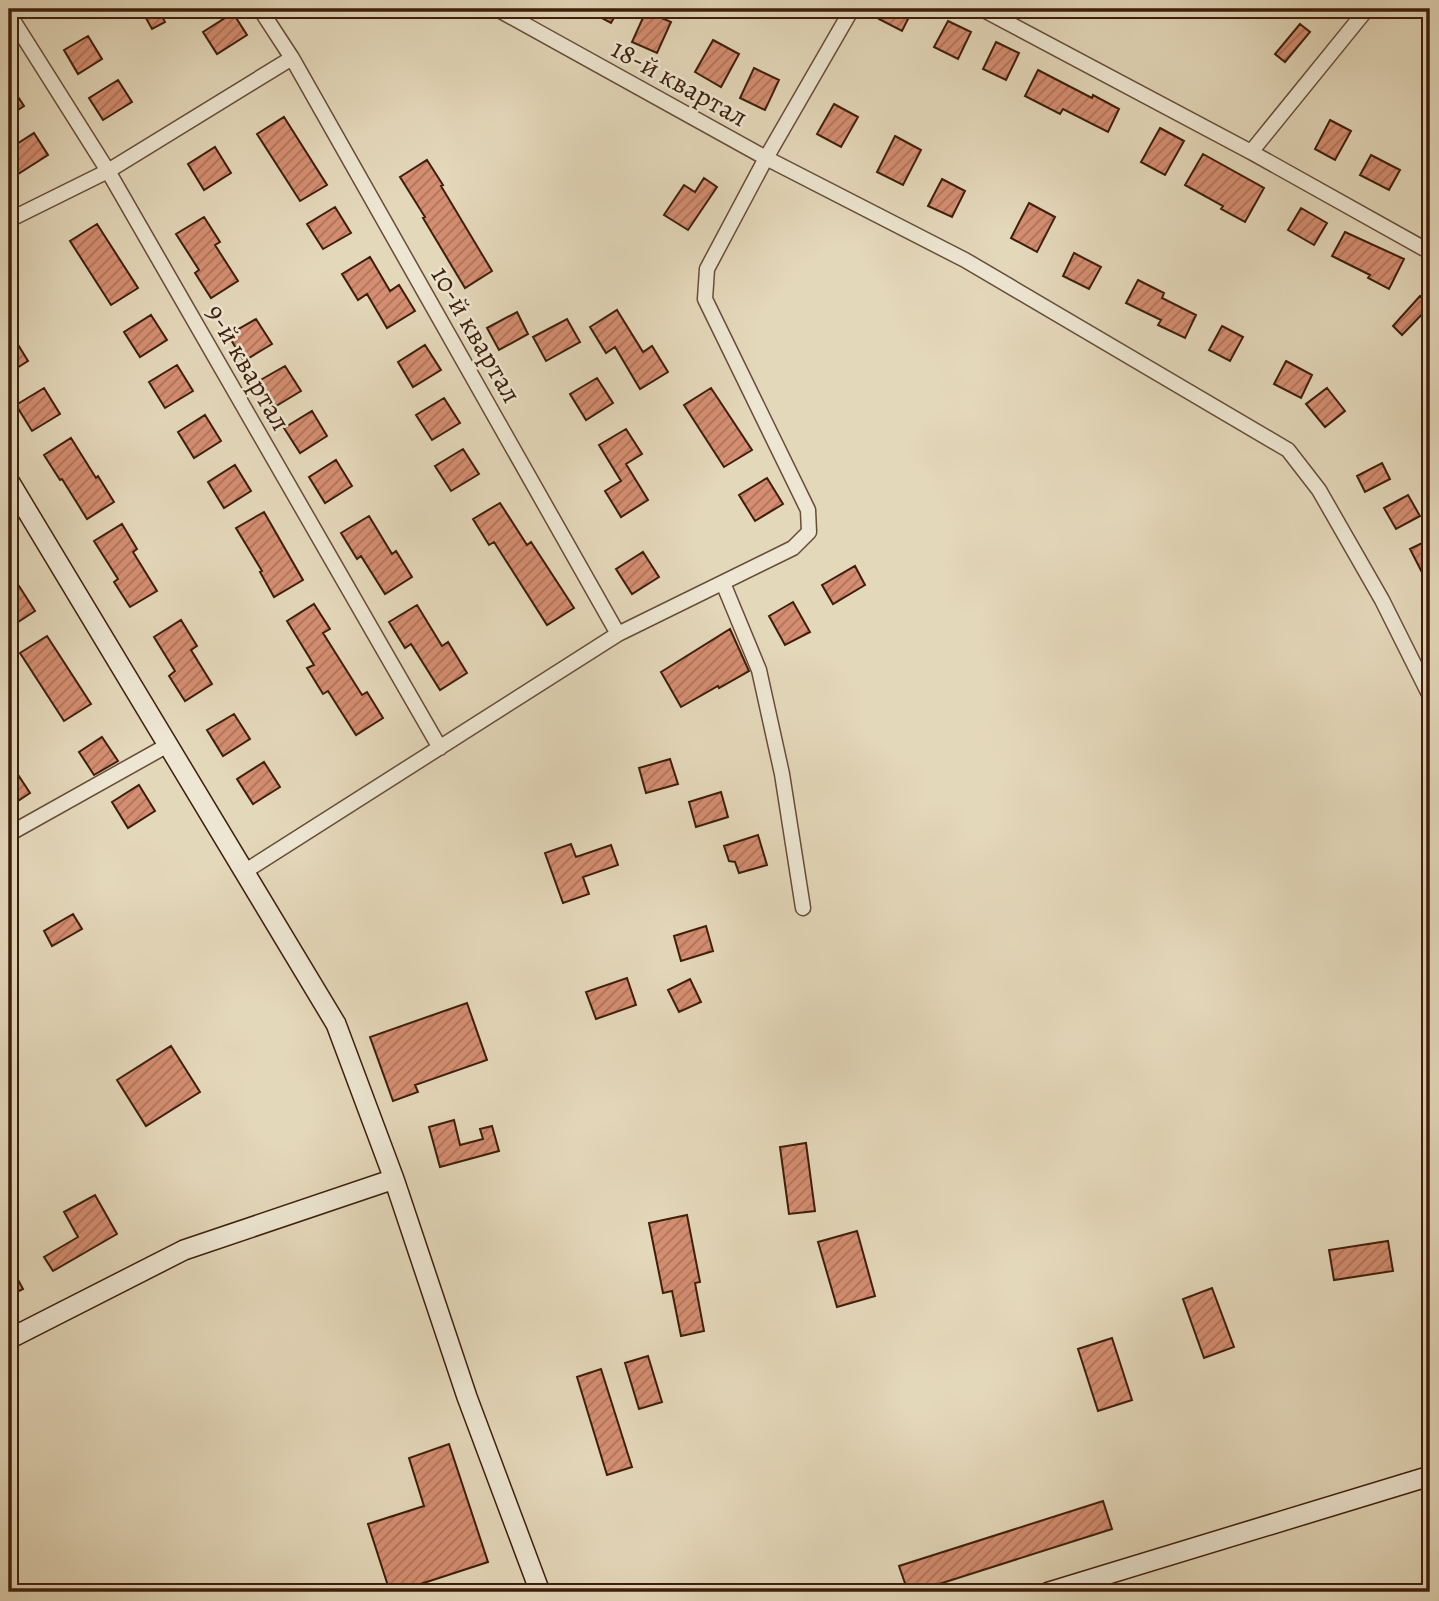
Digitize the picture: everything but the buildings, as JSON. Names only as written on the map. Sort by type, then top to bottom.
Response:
[{"type":"street","name":"10-й квартал","points":[[260,9],[292,58],[618,634]]},
{"type":"street","name":"18-й квартал","points":[[497,9],[766,158],[965,260],[1288,450],[1319,490],[1382,600],[1430,696]]},
{"type":"street","points":[[244,872],[618,634],[793,548],[809,532],[808,510],[705,299],[707,269],[766,158],[852,9]]},
{"type":"street","points":[[982,9],[1251,152],[1430,252]]},
{"type":"street","points":[[1251,152],[1367,9]]},
{"type":"street","name":"9-й квартал","points":[[9,14],[108,171],[440,748]]},
{"type":"street","points":[[9,220],[108,171],[292,58]]},
{"type":"street","points":[[9,481],[336,1024],[394,1179],[467,1397],[540,1592]]},
{"type":"street","points":[[723,583],[759,670],[782,774],[803,908]]},
{"type":"street","points":[[9,834],[168,745]]},
{"type":"street","points":[[9,1339],[184,1250],[394,1179]]},
{"type":"street","points":[[1049,1592],[1429,1477]]}]
